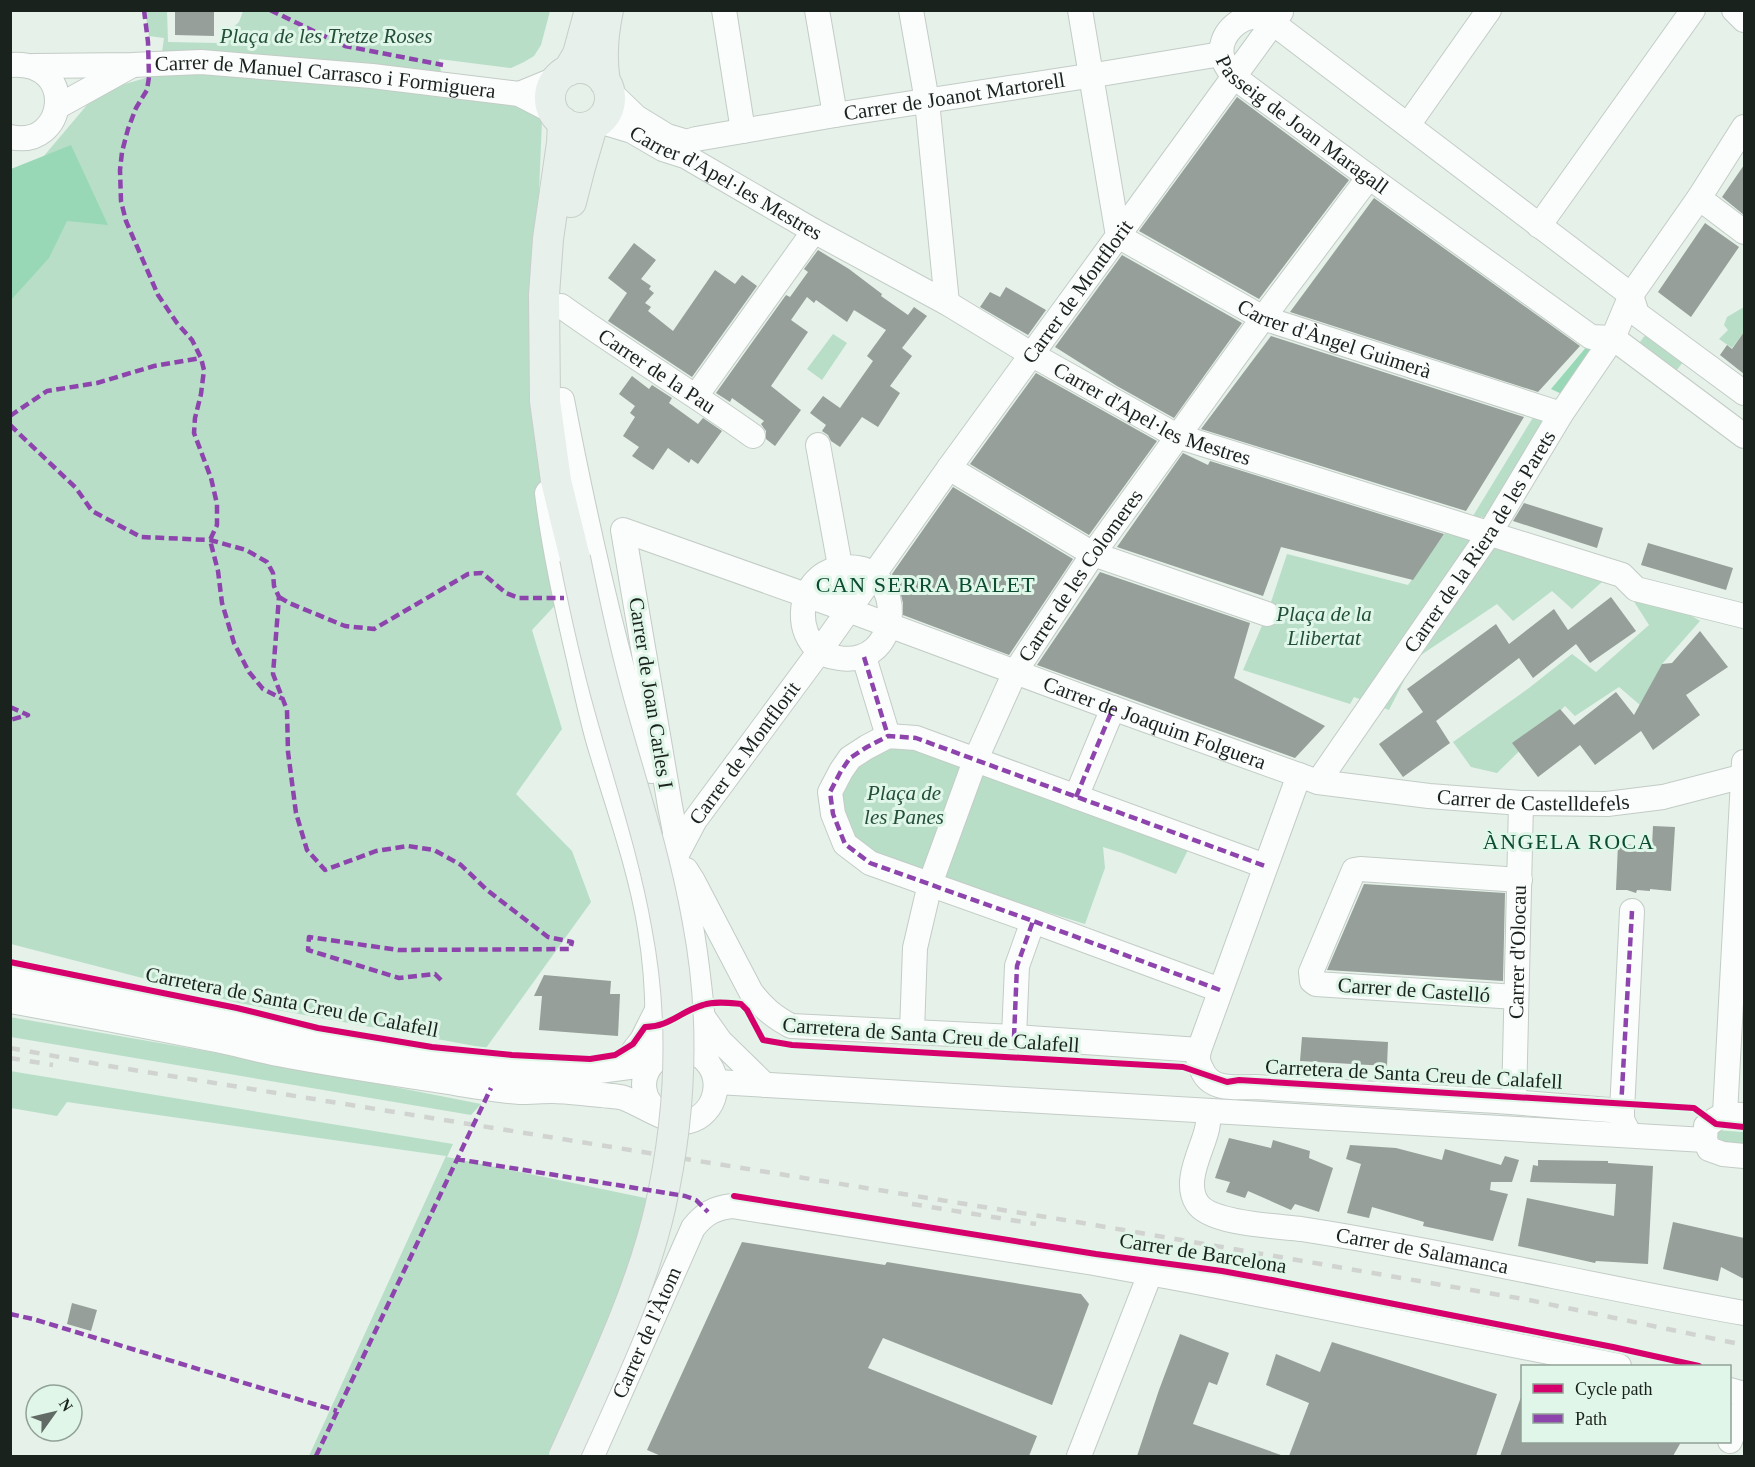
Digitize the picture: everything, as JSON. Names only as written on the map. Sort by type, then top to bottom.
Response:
[{"type":"main road","points":[[577,120],[551,102],[551,95],[553,88],[578,54],[590,10]]},
{"type":"main road","points":[[564,1456],[610,1352],[651,1243],[670,1156],[678,1071],[679,1032],[668,926],[597,658],[574,558],[554,400],[544,295],[548,239],[562,143],[577,120],[608,109],[610,98],[603,68],[608,10]]},
{"type":"main road","points":[[563,75],[578,69],[588,70],[598,74],[607,86]]},
{"type":"main road","points":[[554,400],[560,354],[561,306],[565,251],[573,193],[577,120]]},
{"type":"street","points":[[724,10],[743,131]]},
{"type":"street","points":[[817,10],[835,114]]},
{"type":"street","points":[[911,10],[927,101],[947,303]]},
{"type":"street","points":[[1080,10],[1118,236]]},
{"type":"street","points":[[1408,126],[1489,10]]},
{"type":"street","points":[[1539,226],[1693,10]]},
{"type":"street","points":[[1734,10],[1744,20]]},
{"type":"street","name":"Passeig de Joan Maragall","points":[[1613,338],[1590,337],[1234,77],[1226,67],[1221,54],[1228,30],[1249,14],[1260,17],[1278,17],[1408,126],[1631,295]]},
{"type":"street","name":"Carrer de Montflorit","points":[[676,856],[695,820],[819,652],[1031,354],[1278,17]]},
{"type":"street","name":"Carrer de Joanot Martorell","points":[[686,149],[696,139],[835,114],[1221,54]]},
{"type":"street","name":"Carrer de Manuel Carrasco i Formiguera","points":[[20,63],[132,65],[201,62],[372,76],[519,94],[577,120]]},
{"type":"street","points":[[15,141],[37,135],[47,128],[57,107],[57,94],[52,82],[44,72],[20,63]]},
{"type":"street","name":"Carrer de Manuel Carrasco i Formiguera","points":[[57,107],[132,65]]},
{"type":"street","name":"Carrer de Manuel Carrasco i Formiguera","points":[[519,94],[563,75]]},
{"type":"street","points":[[607,86],[636,117],[686,149]]},
{"type":"street","name":"Carrer d'Apel·les Mestres","points":[[577,120],[632,131],[663,149],[686,149],[814,231],[947,303],[1031,354],[1178,436],[1622,575],[1636,589],[1744,616]]},
{"type":"street","name":"Carrer de la Riera de les Parets","points":[[1199,1050],[1265,866],[1309,778],[1489,534],[1561,414],[1613,338],[1631,295],[1699,198],[1744,127]]},
{"type":"street","name":"Carrer de les Colomeres","points":[[912,1031],[915,948],[930,884],[975,760],[1015,672],[1093,554],[1263,318],[1369,177]]},
{"type":"street","points":[[1699,198],[1744,232]]},
{"type":"street","points":[[696,396],[814,231]]},
{"type":"street","name":"Carrer d'Àngel Guimerà","points":[[1118,236],[1263,318],[1561,414]]},
{"type":"street","points":[[1631,295],[1637,314],[1744,393]]},
{"type":"street","name":"Carrer de la Pau","points":[[561,306],[753,436]]},
{"type":"street","points":[[1613,338],[1739,428]]},
{"type":"street","points":[[554,400],[544,460],[550,520],[564,598],[596,732],[641,885],[650,926],[658,1036],[654,1062]]},
{"type":"street","points":[[10,1001],[356,1068],[520,1092],[562,1091],[622,1097],[666,1119],[682,1122],[704,1113],[716,1094],[688,913],[676,856],[632,710],[554,400]]},
{"type":"street","points":[[818,445],[848,610]]},
{"type":"street","points":[[949,468],[1093,554],[1267,614]]},
{"type":"street","name":"Carrer de Joan Carles I","points":[[676,856],[675,832],[623,530],[806,595]]},
{"type":"street","points":[[840,567],[862,569],[874,574],[888,598],[890,615],[885,637],[864,657],[844,659],[819,652],[806,635],[802,621],[802,608],[806,595],[819,578],[840,567]]},
{"type":"street","name":"Carrer de Joaquim Folguera","points":[[806,595],[1309,778]]},
{"type":"street","points":[[864,657],[888,736]]},
{"type":"street","points":[[1076,797],[1113,708]]},
{"type":"street","points":[[1220,990],[870,863],[845,844],[833,814],[830,792],[850,758],[867,747],[888,736],[916,738],[1265,866]]},
{"type":"street","points":[[1744,771],[1735,1115],[1716,1118],[1706,1126],[1705,1140],[1709,1149],[1723,1154],[1744,1156]]},
{"type":"street","name":"Carrer de Castelldefels","points":[[1309,778],[1429,796],[1521,803],[1607,804],[1663,796],[1744,771]]},
{"type":"street","name":"Carrer d'Olocau","points":[[1514,1102],[1521,803]]},
{"type":"street","name":"Carretera de Santa Creu de Calafell","points":[[676,856],[693,881],[751,992],[761,1006],[774,1017],[791,1026],[912,1031],[1199,1050]]},
{"type":"street","name":"Carrer de Castelló","points":[[1516,997],[1316,984],[1312,981],[1311,972],[1354,870],[1520,880]]},
{"type":"street","points":[[1630,1135],[1622,1120],[1622,1111],[1632,911]]},
{"type":"street","points":[[650,926],[656,920],[700,912],[715,923]]},
{"type":"street","points":[[1014,1037],[1017,966],[1033,921]]},
{"type":"street","points":[[10,978],[217,1021],[466,1065],[564,1072],[599,1071],[654,1062]]},
{"type":"street","points":[[620,1068],[642,1040],[656,1012]]},
{"type":"street","points":[[703,1017],[720,1041],[765,1085]]},
{"type":"street","points":[[656,1112],[646,1096],[645,1084],[648,1071],[654,1062],[668,1052],[676,1050],[698,1054],[712,1072],[765,1085],[1705,1140]]},
{"type":"street","points":[[1199,1050],[1198,1062],[1213,1081],[1255,1087],[1514,1102],[1622,1111]]},
{"type":"street","name":"Carrer de Salamanca","points":[[1213,1081],[1215,1111],[1207,1127],[1192,1185],[1197,1203],[1211,1215],[1439,1254],[1744,1313]]},
{"type":"street","name":"Carrer de Barcelona","points":[[708,1212],[719,1207],[732,1206],[1150,1274],[1614,1365]]},
{"type":"street","name":"Carrer de l'Àtom","points":[[592,1456],[685,1243],[693,1228],[708,1212]]},
{"type":"street","points":[[1079,1456],[1150,1274]]},
{"type":"street","points":[[1731,1436],[1744,1405]]},
{"type":"green space","name":"Plaça de les Tretze Roses","points":[[145,11],[167,11],[168,42],[217,43],[239,22],[243,11],[550,11],[541,45],[534,56],[524,62],[511,68],[439,59],[441,72],[220,52],[162,52],[164,38],[149,36]]},
{"type":"green space","points":[[159,74],[281,74],[445,94],[531,108],[542,120],[531,385],[560,600],[532,630],[562,729],[516,794],[572,851],[591,902],[486,1048],[239,1003],[11,944],[10,196],[98,92]]},
{"type":"green space","points":[[71,145],[108,225],[67,221],[49,258],[11,300],[11,169]]},
{"type":"green space","points":[[1744,307],[1744,332],[1732,348],[1719,339],[1728,330],[1724,325],[1727,317]]},
{"type":"green space","points":[[1649,330],[1686,358],[1673,375],[1637,346]]},
{"type":"green space","points":[[833,334],[847,343],[822,380],[807,369]]},
{"type":"green space","points":[[1588,345],[1597,346],[1566,396],[1551,389]]},
{"type":"green space","points":[[1537,411],[1552,412],[1485,518],[1473,516]]},
{"type":"green space","name":"Plaça de la Llibertat","points":[[1452,523],[1494,547],[1603,581],[1572,609],[1552,591],[1513,621],[1497,604],[1415,659],[1389,710],[1354,697],[1350,704],[1243,670],[1267,614],[1287,554],[1408,585]]},
{"type":"green space","points":[[1633,600],[1687,613],[1700,621],[1662,664],[1640,705],[1619,687],[1575,716],[1565,706],[1497,773],[1471,767],[1453,742],[1572,654],[1596,672],[1649,625]]},
{"type":"green space","name":"Plaça de les Panes","points":[[906,745],[1193,840],[1176,874],[1103,847],[1105,868],[1085,924],[919,872],[873,855],[846,828],[841,789],[846,772],[880,749]]},
{"type":"green space","points":[[10,1017],[258,1060],[481,1104],[471,1115],[11,1037]]},
{"type":"green space","points":[[10,1071],[453,1144],[447,1157],[650,1199],[607,1329],[551,1456],[309,1456],[446,1156],[67,1102],[57,1116],[11,1108]]},
{"type":"green space","points":[[1714,1130],[1744,1132],[1744,1145],[1722,1142]]},
{"type":"building","points":[[175,10],[214,10],[214,36],[175,35]]},
{"type":"building","points":[[1237,97],[1349,180],[1259,299],[1139,231]]},
{"type":"building","points":[[1744,165],[1744,215],[1722,197]]},
{"type":"building","points":[[1374,198],[1580,346],[1538,392],[1290,312]]},
{"type":"building","points":[[1705,223],[1739,247],[1691,317],[1658,292]]},
{"type":"building","points":[[634,243],[656,260],[641,279],[651,286],[649,289],[654,293],[645,303],[651,307],[648,311],[673,331],[715,270],[735,284],[742,275],[757,286],[692,377],[608,321],[627,293],[608,278]]},
{"type":"building","points":[[818,250],[849,269],[908,315],[914,307],[927,316],[902,348],[912,356],[890,386],[900,393],[878,427],[862,417],[840,447],[822,431],[826,425],[810,413],[823,396],[840,408],[873,361],[867,356],[886,330],[854,310],[847,322],[816,300],[814,303],[807,297],[791,320],[808,332],[771,386],[801,410],[775,446],[766,439],[766,431],[761,424],[764,421],[732,398],[730,402],[716,393],[786,295],[790,297],[808,272],[804,269]]},
{"type":"building","points":[[1122,255],[1242,323],[1174,418],[1055,347]]},
{"type":"building","points":[[1006,287],[1046,310],[1028,335],[980,307],[990,292],[1000,297]]},
{"type":"building","points":[[1744,332],[1744,374],[1720,355],[1727,345],[1732,349]]},
{"type":"building","points":[[1271,336],[1524,417],[1466,511],[1201,429]]},
{"type":"building","points":[[1036,373],[1157,441],[1089,535],[970,464]]},
{"type":"building","points":[[632,376],[649,389],[652,385],[672,398],[669,403],[698,424],[703,418],[722,431],[698,464],[691,459],[689,463],[668,448],[653,470],[632,456],[639,447],[623,436],[635,417],[630,413],[635,406],[619,394]]},
{"type":"building","points":[[1183,453],[1208,465],[1210,461],[1444,534],[1413,580],[1281,547],[1263,596],[1117,547]]},
{"type":"building","points":[[953,487],[1073,559],[1009,655],[903,615],[899,587],[892,574]]},
{"type":"building","points":[[1524,503],[1603,528],[1597,548],[1513,521]]},
{"type":"building","points":[[1648,543],[1733,568],[1726,590],[1641,565]]},
{"type":"building","points":[[1100,572],[1250,623],[1234,678],[1325,726],[1295,758],[1037,665]]},
{"type":"building","points":[[1611,597],[1636,631],[1590,663],[1576,644],[1533,678],[1519,658],[1436,721],[1450,743],[1403,777],[1379,744],[1423,712],[1407,689],[1496,624],[1509,644],[1554,609],[1568,630]]},
{"type":"building","points":[[1700,631],[1728,667],[1686,695],[1700,715],[1653,750],[1641,731],[1595,765],[1580,745],[1538,777],[1512,743],[1560,709],[1574,725],[1616,692],[1634,715],[1662,664],[1672,663]]},
{"type":"building","points":[[1653,826],[1675,827],[1671,891],[1650,889],[1650,891],[1637,890],[1636,893],[1616,890],[1618,844],[1652,846]]},
{"type":"building","points":[[1364,884],[1505,893],[1503,981],[1327,970]]},
{"type":"building","points":[[544,975],[611,981],[610,994],[620,994],[618,1036],[539,1030],[542,996],[534,996]]},
{"type":"building","points":[[1302,1037],[1388,1042],[1387,1066],[1300,1061]]},
{"type":"building","points":[[1229,1138],[1271,1148],[1273,1140],[1310,1151],[1309,1158],[1333,1168],[1319,1212],[1295,1204],[1291,1210],[1248,1191],[1245,1198],[1226,1192],[1230,1182],[1215,1178]]},
{"type":"building","points":[[1350,1145],[1396,1148],[1442,1160],[1445,1149],[1501,1165],[1505,1156],[1519,1160],[1512,1182],[1491,1182],[1490,1190],[1508,1194],[1493,1241],[1423,1226],[1424,1222],[1372,1207],[1369,1218],[1347,1213],[1361,1164],[1346,1159]]},
{"type":"building","points":[[1538,1160],[1608,1161],[1608,1163],[1653,1166],[1648,1264],[1596,1261],[1595,1263],[1518,1246],[1527,1198],[1614,1216],[1616,1184],[1530,1182],[1533,1165],[1538,1166]]},
{"type":"building","points":[[1673,1222],[1744,1238],[1744,1279],[1721,1267],[1718,1281],[1663,1269]]},
{"type":"building","points":[[742,1242],[885,1265],[887,1262],[1081,1294],[1089,1304],[1052,1405],[883,1338],[868,1368],[1037,1436],[1029,1456],[661,1456],[647,1450]]},
{"type":"building","points":[[72,1303],[97,1310],[91,1331],[67,1324]]},
{"type":"building","points":[[1180,1334],[1229,1353],[1217,1385],[1209,1382],[1193,1424],[1281,1456],[1137,1456]]},
{"type":"building","points":[[1332,1342],[1497,1394],[1476,1456],[1289,1456],[1309,1403],[1266,1385],[1276,1354],[1320,1372]]},
{"type":"building","points":[[1521,1397],[1521,1443],[1680,1443],[1673,1456],[1500,1456]]},
{"type":"railway","points":[[10,1048],[109,1066],[1077,1222],[1529,1300],[1744,1345]]},
{"type":"railway","points":[[10,1058],[53,1065]]},
{"type":"railway","points":[[912,1204],[1036,1224]]},
{"type":"marked path","points":[[144,10],[149,77],[147,90],[136,108],[122,152],[121,201],[126,221],[158,295],[192,340],[201,358],[204,370],[194,433],[211,478],[217,504],[217,525],[210,540],[218,571],[222,603],[234,643],[249,672],[263,689],[283,699]]},
{"type":"marked path","points":[[270,10],[345,46],[443,65]]},
{"type":"marked path","points":[[10,416],[47,391],[97,383],[154,366],[201,358]]},
{"type":"marked path","points":[[10,425],[76,488],[92,511],[141,537],[210,540],[246,550],[267,562],[273,573],[274,586],[279,597],[273,674],[287,710],[288,752],[296,813],[307,850],[325,870],[376,851],[408,846],[434,850],[461,865],[487,890],[548,937],[572,942],[570,949],[398,950],[309,937],[308,950],[399,978],[435,974],[441,980]]},
{"type":"marked path","points":[[279,597],[345,626],[374,629],[468,574],[482,573],[506,593],[519,598],[564,598]]},
{"type":"marked path","points":[[864,657],[888,736]]},
{"type":"marked path","points":[[10,707],[28,715],[10,720]]},
{"type":"marked path","points":[[1076,797],[1113,708]]},
{"type":"marked path","points":[[1220,990],[870,863],[845,844],[833,814],[830,792],[850,758],[867,747],[888,736],[916,738],[1265,866]]},
{"type":"marked path","points":[[1621,1108],[1632,911]]},
{"type":"marked path","points":[[1014,1037],[1017,966],[1033,921]]},
{"type":"marked path","points":[[316,1456],[491,1088]]},
{"type":"marked path","points":[[456,1159],[685,1196],[696,1200],[708,1212]]},
{"type":"marked path","points":[[10,1314],[337,1411]]},
{"type":"cycle path","points":[[10,962],[237,1008],[318,1028],[432,1047],[512,1055],[590,1059],[615,1055],[633,1044],[645,1027],[668,1022],[703,1005],[727,1003],[741,1004],[747,1010],[763,1040],[792,1045],[1183,1067],[1227,1082],[1239,1080],[1694,1108],[1716,1124],[1744,1127]]},
{"type":"cycle path","points":[[734,1196],[1096,1254],[1222,1271],[1694,1365]]},
{"type":"district","name":"CAN SERRA BALET","points":[[926,584]]},
{"type":"district","name":"ÀNGELA ROCA","points":[[1569,841]]}]
